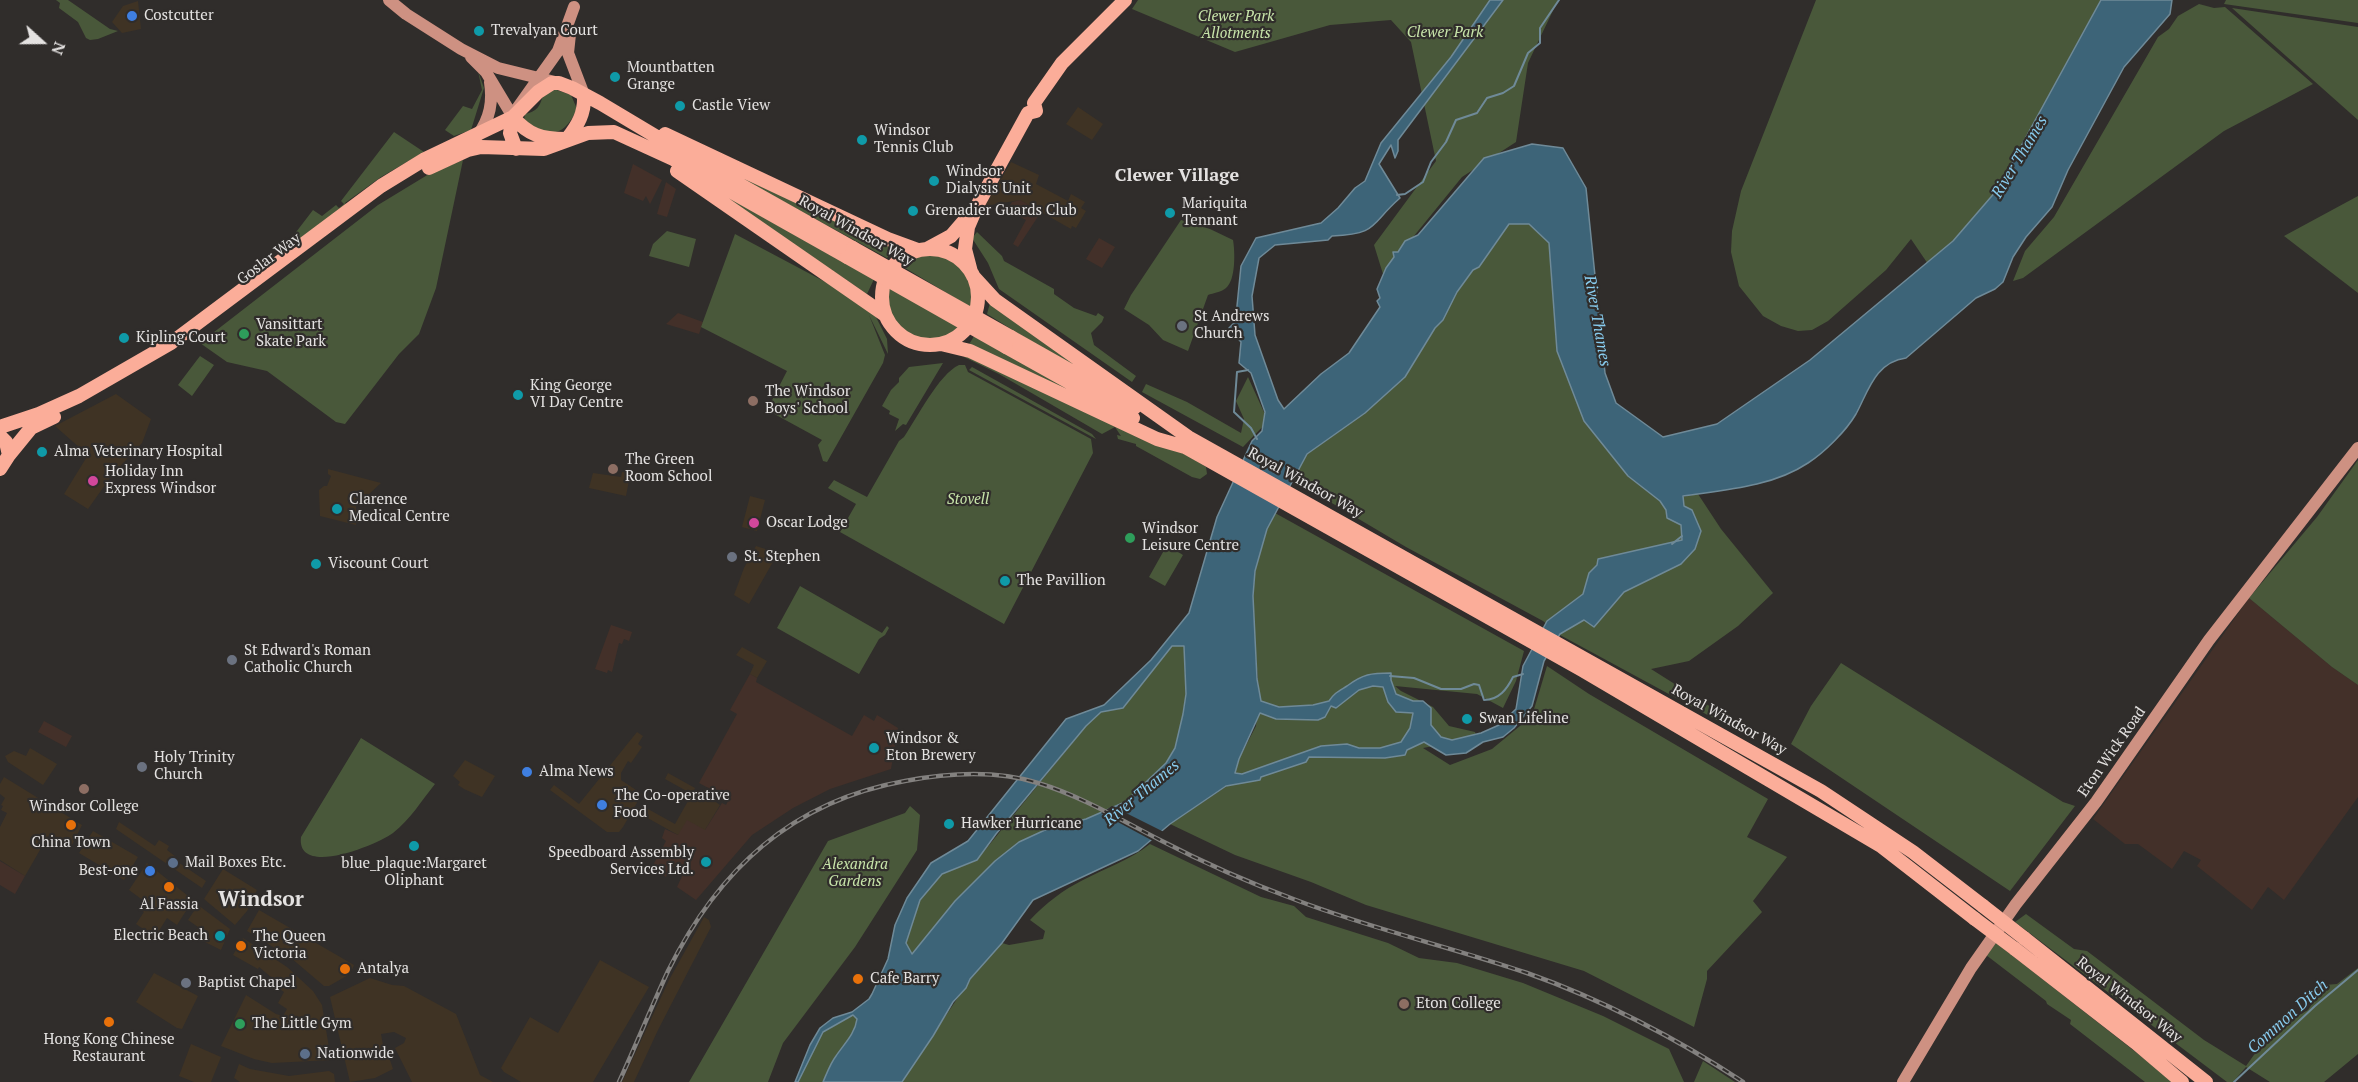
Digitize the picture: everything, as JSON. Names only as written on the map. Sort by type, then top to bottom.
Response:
[{"type":"main road","points":[[389,0],[406,14],[461,49],[509,72],[559,83]]},
{"type":"main road","points":[[941,344],[958,336],[972,321],[978,300],[964,244],[977,206],[1031,108],[1062,63],[1125,0]]},
{"type":"main road","points":[[461,49],[489,77],[514,111],[523,128],[536,136],[567,139],[582,116],[584,95],[568,53],[575,4]]},
{"type":"main road","points":[[516,149],[510,133],[514,111],[548,66],[561,44],[575,4]]},
{"type":"main road","points":[[478,135],[491,108],[492,95],[489,77]]},
{"type":"main road","points":[[514,111],[545,86],[559,83]]},
{"type":"main road","name":"Royal Windsor Way","points":[[559,83],[616,113],[850,253]]},
{"type":"main road","name":"Goslar Way","points":[[0,427],[58,406],[147,358],[200,322],[381,186],[425,159],[478,135],[514,111]]},
{"type":"main road","points":[[616,113],[734,165],[893,241],[922,250],[938,250],[952,254],[963,262],[995,300],[1192,445]]},
{"type":"main road","name":"Royal Windsor Way","points":[[567,139],[605,131],[636,141],[673,159],[850,253],[1524,632],[1821,791],[1913,852],[2140,1030],[2209,1081]]},
{"type":"main road","name":"Goslar Way","points":[[0,469],[31,428],[91,399],[167,357],[388,191],[421,171],[473,148],[490,146],[543,149],[567,139]]},
{"type":"main road","points":[[636,141],[885,315]]},
{"type":"main road","points":[[977,206],[951,236],[897,262],[886,277],[882,292],[885,315],[892,327],[908,340],[926,345],[941,344],[970,351],[1157,439],[1192,445]]},
{"type":"main road","points":[[0,436],[6,442],[9,455]]},
{"type":"main road","name":"Eton Wick Road","points":[[1903,1082],[1948,1004],[1990,940],[2096,802],[2209,640],[2358,448]]},
{"type":"main road","name":"Royal Windsor Way","points":[[1586,666],[1881,846],[2136,1043],[2182,1082]]},
{"type":"shaded area","points":[[138,1],[141,29],[122,33],[112,22],[123,6]]},
{"type":"shaded area","points":[[1078,107],[1103,124],[1092,140],[1066,124]]},
{"type":"shaded area","points":[[1011,162],[1039,175],[1036,184],[1068,201],[1071,194],[1085,202],[1081,208],[1086,211],[1076,228],[1072,226],[1071,229],[1020,200],[985,206]]},
{"type":"shaded area","points":[[633,164],[662,180],[650,204],[646,196],[643,201],[624,193]]},
{"type":"shaded area","points":[[666,182],[676,189],[667,217],[657,214]]},
{"type":"shaded area","points":[[1020,200],[1041,212],[1018,247],[1013,244],[1026,220],[1007,210],[1012,202]]},
{"type":"shaded area","points":[[1099,238],[1115,247],[1102,268],[1086,259]]},
{"type":"shaded area","points":[[678,313],[703,322],[699,334],[666,324]]},
{"type":"shaded area","points":[[116,394],[151,419],[142,443],[112,475],[88,509],[64,494],[88,455],[55,426]]},
{"type":"shaded area","points":[[632,465],[626,496],[589,488],[593,473],[621,477],[622,472],[630,473]]},
{"type":"shaded area","points":[[328,469],[381,483],[356,506],[356,525],[320,516],[319,490],[327,486],[331,476],[328,474]]},
{"type":"shaded area","points":[[750,496],[765,500],[757,531],[742,527]]},
{"type":"shaded area","points":[[756,546],[778,553],[749,604],[734,595],[744,568]]},
{"type":"shaded area","points":[[2249,598],[2332,667],[2358,685],[2358,797],[2284,900],[2268,887],[2252,910],[2197,866],[2201,860],[2184,851],[2172,869],[2138,844],[2125,844],[2093,819]]},
{"type":"shaded area","points":[[611,625],[632,632],[629,641],[624,639],[622,644],[619,643],[612,672],[608,670],[607,673],[595,669]]},
{"type":"shaded area","points":[[742,647],[767,661],[757,678],[750,674],[754,665],[736,655]]},
{"type":"shaded area","points":[[750,674],[757,678],[756,682],[852,736],[864,715],[874,721],[877,715],[898,728],[891,769],[830,789],[793,808],[752,835],[696,900],[677,887],[683,874],[672,866],[666,877],[652,867],[666,841],[662,838],[665,829],[678,835],[687,820],[705,830],[722,803],[726,805],[729,799],[699,783],[737,714],[730,710]]},
{"type":"shaded area","points":[[44,721],[72,736],[66,747],[38,732]]},
{"type":"shaded area","points":[[637,732],[643,736],[638,744],[642,747],[631,763],[628,761],[621,773],[621,780],[642,794],[619,832],[607,832],[550,790],[554,785],[579,804]]},
{"type":"shaded area","points":[[30,748],[57,764],[43,785],[8,762],[5,756],[14,751],[26,756]]},
{"type":"shaded area","points":[[465,760],[495,776],[482,797],[458,785],[460,782],[453,776]]},
{"type":"shaded area","points":[[668,773],[695,788],[693,794],[697,796],[700,791],[720,805],[705,830],[678,835],[644,816],[648,809],[675,824],[692,794],[665,779]]},
{"type":"shaded area","points":[[4,777],[82,825],[71,847],[48,836],[25,876],[0,860],[0,827],[7,813],[1,810],[5,798],[0,794],[0,784]]},
{"type":"shaded area","points":[[119,822],[155,846],[159,840],[169,846],[167,850],[176,857],[175,860],[206,881],[202,888],[116,829]]},
{"type":"shaded area","points":[[93,831],[138,857],[124,880],[79,853]]},
{"type":"shaded area","points":[[0,861],[25,876],[15,894],[0,885]]},
{"type":"shaded area","points":[[147,863],[193,900],[177,925],[167,918],[155,937],[136,924],[144,912],[139,909],[144,901],[129,890]]},
{"type":"shaded area","points":[[223,869],[257,890],[247,911],[235,925],[204,899]]},
{"type":"shaded area","points":[[198,905],[230,929],[221,950],[193,936],[198,927],[188,920]]},
{"type":"shaded area","points":[[259,910],[354,965],[350,974],[329,986],[324,986],[291,958],[247,931]]},
{"type":"shaded area","points":[[704,917],[709,920],[711,927],[634,1082],[622,1082],[669,980]]},
{"type":"shaded area","points":[[243,938],[287,967],[313,991],[322,1005],[331,1060],[272,1063],[254,1059],[221,1046],[246,995],[276,1014],[283,1016],[287,1009],[278,1003],[284,992],[268,981],[271,977],[259,967],[258,969],[233,955]]},
{"type":"shaded area","points":[[600,960],[649,987],[593,1082],[521,1082],[504,1072],[501,1068],[530,1017],[558,1033]]},
{"type":"shaded area","points":[[154,973],[198,996],[182,1029],[136,1002]]},
{"type":"shaded area","points":[[370,978],[404,986],[456,1014],[480,1075],[493,1082],[412,1082],[395,1048],[404,1043],[406,1038],[394,1032],[381,1034],[393,1069],[375,1078],[350,1082],[330,997]]},
{"type":"shaded area","points":[[191,1044],[221,1057],[211,1082],[194,1082],[179,1076]]},
{"type":"shaded area","points":[[239,1064],[250,1069],[289,1076],[329,1071],[334,1074],[335,1082],[240,1082],[234,1078]]},
{"type":"green space","points":[[56,0],[68,0],[110,29],[118,31],[98,39],[86,38],[78,22],[59,8],[60,3]]},
{"type":"green space","points":[[1138,0],[1558,0],[1528,63],[1516,142],[1462,177],[1383,274],[1374,245],[1436,161],[1411,42],[1391,20],[1330,25],[1235,52],[1132,9]]},
{"type":"green space","points":[[1816,0],[2101,0],[1997,190],[1953,241],[1928,264],[1911,239],[1886,270],[1828,321],[1812,330],[1798,331],[1781,326],[1763,316],[1739,286],[1731,252],[1732,231],[1741,191]]},
{"type":"green space","points":[[2226,0],[2358,0],[2358,23],[2224,4]]},
{"type":"green space","points":[[2199,4],[2214,8],[2225,7],[2313,84],[2224,131],[2023,278],[2013,281],[2025,251],[2054,217],[2158,37],[2169,29],[2178,16]]},
{"type":"green space","points":[[2232,8],[2358,27],[2358,120]]},
{"type":"green space","points":[[478,71],[484,88],[471,130],[454,136],[445,130],[463,106],[472,109],[482,90]]},
{"type":"green space","points":[[554,89],[571,95],[577,109],[566,126],[554,132],[548,132],[524,120],[525,114],[533,112],[538,107],[543,94]]},
{"type":"green space","points":[[394,132],[424,152],[381,177],[345,203],[347,206],[281,255],[280,253],[313,210],[322,216],[336,205],[339,208],[344,204],[341,201]]},
{"type":"green space","points":[[685,148],[896,246],[887,258]]},
{"type":"green space","points":[[463,160],[436,288],[419,334],[399,354],[345,424],[336,422],[267,371],[227,362],[200,343],[378,205],[429,174]]},
{"type":"green space","points":[[676,166],[875,277],[867,294],[842,277]]},
{"type":"green space","points":[[2358,196],[2358,293],[2284,236]]},
{"type":"green space","points":[[1181,220],[1210,229],[1233,240],[1234,251],[1232,279],[1226,288],[1208,295],[1188,351],[1163,340],[1149,325],[1124,309]]},
{"type":"green space","points":[[1509,223],[1529,224],[1549,243],[1557,351],[1660,501],[1698,494],[1721,529],[1773,593],[1738,626],[1689,661],[1651,669],[1730,719],[1726,725],[1560,635],[1543,621],[1406,547],[1293,480],[1307,454],[1365,413],[1405,377],[1435,328],[1443,320],[1457,292],[1473,270],[1479,266]]},
{"type":"green space","points":[[667,231],[696,239],[689,267],[649,256],[653,244]]},
{"type":"green space","points":[[977,232],[1002,256],[1004,261],[1054,289],[1054,294],[1074,308],[1096,316],[1098,313],[1104,317],[1091,333],[1094,345],[1136,376],[1132,382],[999,289],[988,263],[972,238]]},
{"type":"green space","points":[[735,234],[831,285],[875,315],[887,339],[888,354],[869,315],[885,355],[883,363],[827,462],[823,461],[818,445],[822,440],[767,410],[787,371],[701,327]]},
{"type":"green space","points":[[927,253],[948,258],[963,269],[971,286],[972,308],[900,265],[913,256]]},
{"type":"green space","points":[[887,287],[962,325],[944,338],[923,340],[913,337],[896,324],[888,312]]},
{"type":"green space","points":[[991,299],[1111,385],[1058,358],[987,314]]},
{"type":"green space","points":[[976,333],[1120,415],[968,346]]},
{"type":"green space","points":[[965,353],[1189,456],[1206,467],[1207,474],[1200,479],[1192,477],[1136,444],[1118,439],[1117,435],[1121,436],[1115,427],[1102,434],[999,374],[964,357]]},
{"type":"green space","points":[[200,356],[214,365],[192,396],[178,385]]},
{"type":"green space","points":[[943,363],[906,425],[903,424],[895,431],[899,419],[889,414],[890,411],[882,406],[891,390],[899,382],[899,378],[909,367]]},
{"type":"green space","name":"Stovell","points":[[959,365],[965,365],[968,372],[1091,439],[1093,453],[1004,624],[840,532],[856,504],[828,488],[834,480],[867,497],[899,441],[904,437],[929,397],[944,377]]},
{"type":"green space","points":[[972,367],[1092,434],[1096,439],[969,370]]},
{"type":"green space","points":[[1248,377],[1268,421],[1243,447],[1142,392],[1146,384],[1187,402],[1241,433],[1244,419],[1236,401]]},
{"type":"green space","points":[[2358,460],[2358,685],[2332,667],[2249,598],[2317,517]]},
{"type":"green space","points":[[1275,513],[1524,651],[1516,681],[1503,708],[1477,694],[1395,686],[1433,707],[1449,726],[1475,732],[1477,738],[1423,748],[1450,765],[1492,749],[1532,716],[1547,666],[1589,694],[1768,799],[1747,837],[1787,857],[1753,901],[1762,912],[1707,971],[1707,979],[1694,1027],[1584,971],[1366,905],[1311,882],[1235,855],[1170,824],[1230,784],[1239,759],[1256,726],[1259,693],[1254,633],[1255,571],[1267,529]]},
{"type":"green space","points":[[1167,545],[1183,555],[1165,586],[1149,577]]},
{"type":"green space","points":[[800,586],[882,633],[887,626],[889,628],[879,639],[859,674],[777,628]]},
{"type":"green space","points":[[1172,645],[1184,646],[1186,694],[1175,748],[1166,763],[1125,802],[995,861],[955,901],[912,954],[906,943],[920,900],[942,874],[977,860],[1086,726],[1101,712],[1123,708]]},
{"type":"green space","points":[[1841,663],[2063,802],[2075,806],[2010,891],[1791,744],[1811,706]]},
{"type":"green space","points":[[361,738],[435,784],[416,810],[393,833],[371,844],[339,855],[324,857],[311,855],[303,849],[301,837]]},
{"type":"green space","name":"Alexandra Gardens","points":[[910,806],[920,815],[917,850],[855,947],[783,1043],[768,1082],[689,1082],[828,841],[905,813]]},
{"type":"green space","points":[[1150,844],[1261,897],[1294,906],[1306,917],[1388,943],[1419,958],[1457,963],[1523,983],[1603,1016],[1669,1049],[1684,1082],[902,1082],[971,978],[1002,943],[1009,945],[1043,939],[1045,931],[1030,920],[1042,908],[1069,888]]},
{"type":"green space","points":[[2026,914],[2074,949],[2087,951],[2204,1040],[2246,1066],[2271,1031],[2308,1010],[2325,985],[2337,984],[2358,968],[2358,1054],[2324,1082],[2270,1082],[2246,1067],[2233,1082],[2227,1082],[2015,922]]},
{"type":"green space","points":[[1995,942],[2174,1082],[2145,1082],[2070,1024],[2071,1020],[2047,1004],[1986,955]]},
{"type":"green space","points":[[853,1015],[857,1019],[854,1029],[832,1062],[823,1082],[798,1082],[823,1032]]},
{"type":"green space","points":[[1703,1061],[1735,1082],[1694,1082]]},
{"type":"water","name":"River Thames","points":[[1490,0],[1503,0],[1398,140],[1398,151],[1395,158],[1391,145],[1379,164],[1400,198],[1366,230],[1332,236],[1328,240],[1275,245],[1259,258],[1252,296],[1255,335],[1278,400],[1284,409],[1321,374],[1349,353],[1380,307],[1377,301],[1380,298],[1377,289],[1386,268],[1394,257],[1393,252],[1398,252],[1405,241],[1418,235],[1484,158],[1532,144],[1563,148],[1586,188],[1605,373],[1616,403],[1663,437],[1717,424],[1810,360],[1953,241],[1997,190],[2101,0],[2172,0],[2170,14],[2124,67],[2068,170],[2052,207],[2026,237],[2013,257],[2003,282],[1995,289],[1976,298],[1906,358],[1887,365],[1874,379],[1847,427],[1828,447],[1808,463],[1794,471],[1763,482],[1683,496],[1684,506],[1692,510],[1701,531],[1695,549],[1681,564],[1624,592],[1594,627],[1584,620],[1560,634],[1544,661],[1532,706],[1514,728],[1503,737],[1483,742],[1466,753],[1446,755],[1424,742],[1407,750],[1405,755],[1385,758],[1309,757],[1306,762],[1261,777],[1260,780],[1226,786],[1170,824],[1138,851],[1033,900],[1002,943],[953,1002],[902,1082],[823,1082],[832,1062],[854,1029],[857,1019],[853,1015],[823,1032],[798,1082],[795,1082],[810,1045],[820,1028],[833,1018],[852,1012],[869,999],[888,959],[895,925],[907,898],[931,863],[968,841],[1066,719],[1104,705],[1151,660],[1189,613],[1217,517],[1252,441],[1262,431],[1265,412],[1251,373],[1239,363],[1241,342],[1229,328],[1238,319],[1241,266],[1256,238],[1321,223],[1338,208],[1355,188],[1365,181],[1381,143],[1451,57]],"holes":[[[1509,224],[1529,224],[1549,243],[1557,351],[1584,421],[1628,476],[1660,501],[1666,510],[1667,518],[1681,525],[1682,540],[1598,559],[1597,565],[1589,573],[1583,594],[1547,621],[1523,666],[1516,709],[1499,725],[1481,733],[1452,740],[1441,737],[1431,725],[1431,708],[1423,701],[1413,701],[1396,694],[1391,673],[1363,677],[1337,692],[1329,701],[1313,705],[1279,707],[1261,701],[1257,679],[1253,596],[1255,571],[1267,529],[1307,454],[1365,413],[1405,377],[1435,328],[1443,320],[1457,292],[1473,270],[1479,267]],[[1172,646],[1184,646],[1186,694],[1183,714],[1175,748],[1166,763],[1125,802],[1086,819],[1045,830],[1019,842],[995,861],[955,901],[912,954],[906,943],[920,900],[942,874],[977,860],[1086,726],[1101,712],[1123,708]],[[1373,686],[1383,687],[1388,702],[1396,712],[1413,713],[1410,728],[1401,742],[1380,748],[1359,748],[1347,744],[1321,746],[1242,774],[1235,773],[1260,713],[1276,719],[1318,720],[1325,717],[1331,706],[1336,708],[1359,690]]]},
{"type":"pier","points":[[1112,806],[1164,832],[1153,841],[1101,813]]},
{"type":"waterway","points":[[1397,195],[1405,194],[1423,182],[1431,162],[1446,142],[1456,120],[1477,113],[1487,98],[1503,93],[1514,86],[1528,53],[1540,43],[1540,28],[1559,0]]},
{"type":"waterway","points":[[1248,370],[1237,372],[1234,412],[1251,428],[1257,439]]},
{"type":"waterway","points":[[1672,544],[1682,536]]},
{"type":"waterway","points":[[1390,676],[1414,678],[1441,689],[1461,689],[1474,684],[1479,685],[1484,700],[1489,700],[1505,690],[1513,677],[1523,674]]},
{"type":"waterway","name":"Common Ditch","points":[[2234,1082],[2315,1006],[2358,970]]},
{"type":"railway","points":[[619,1082],[668,971],[688,935],[710,902],[735,872],[763,846],[794,823],[827,805],[864,791],[921,778],[972,774],[1006,776],[1054,788],[1244,880],[1353,920],[1555,983],[1638,1021],[1692,1050],[1743,1082]]},
{"type":"place","name":"Costcutter","points":[[132,16]]},
{"type":"place","name":"Trevalyan Court","points":[[479,31]]},
{"type":"place","name":"Mountbatten Grange","points":[[615,77]]},
{"type":"place","name":"Castle View","points":[[680,106]]},
{"type":"place","name":"Windsor Tennis Club","points":[[862,140]]},
{"type":"place","name":"Windsor Dialysis Unit","points":[[934,181]]},
{"type":"place","name":"Grenadier Guards Club","points":[[913,211]]},
{"type":"place","name":"Mariquita Tennant","points":[[1170,213]]},
{"type":"place","name":"St Andrews Church","points":[[1182,326]]},
{"type":"place","name":"Vansittart Skate Park","points":[[244,334]]},
{"type":"place","name":"Kipling Court","points":[[124,338]]},
{"type":"place","name":"King George VI Day Centre","points":[[518,395]]},
{"type":"place","name":"The Windsor Boys' School","points":[[753,401]]},
{"type":"place","name":"Alma Veterinary Hospital","points":[[42,452]]},
{"type":"place","name":"The Green Room School","points":[[613,469]]},
{"type":"place","name":"Holiday Inn Express Windsor","points":[[93,481]]},
{"type":"place","name":"Clarence Medical Centre","points":[[337,509]]},
{"type":"place","name":"Oscar Lodge","points":[[754,523]]},
{"type":"place","name":"Windsor Leisure Centre","points":[[1130,538]]},
{"type":"place","name":"St. Stephen","points":[[732,557]]},
{"type":"place","name":"Viscount Court","points":[[316,564]]},
{"type":"place","name":"The Pavillion","points":[[1005,581]]},
{"type":"place","name":"St Edward's Roman Catholic Church","points":[[232,660]]},
{"type":"place","name":"Swan Lifeline","points":[[1467,719]]},
{"type":"place","name":"Windsor & Eton Brewery","points":[[874,748]]},
{"type":"place","name":"Holy Trinity Church","points":[[142,767]]},
{"type":"place","name":"Alma News","points":[[527,772]]},
{"type":"place","name":"Windsor College","points":[[84,789]]},
{"type":"place","name":"The Co-operative Food","points":[[602,805]]},
{"type":"place","name":"Hawker Hurricane","points":[[949,824]]},
{"type":"place","name":"China Town","points":[[71,825]]},
{"type":"place","name":"blue_plaque:Margaret Oliphant","points":[[414,846]]},
{"type":"place","name":"Speedboard Assembly Services Ltd.","points":[[706,862]]},
{"type":"place","name":"Mail Boxes Etc.","points":[[173,863]]},
{"type":"place","name":"Best-one","points":[[150,871]]},
{"type":"place","name":"Al Fassia","points":[[169,887]]},
{"type":"place","name":"Electric Beach","points":[[220,936]]},
{"type":"place","name":"The Queen Victoria","points":[[241,946]]},
{"type":"place","name":"Antalya","points":[[345,969]]},
{"type":"place","name":"Cafe Barry","points":[[858,979]]},
{"type":"place","name":"Baptist Chapel","points":[[186,983]]},
{"type":"place","name":"Eton College","points":[[1404,1004]]},
{"type":"place","name":"Hong Kong Chinese Restaurant","points":[[109,1022]]},
{"type":"place","name":"The Little Gym","points":[[240,1024]]},
{"type":"place","name":"Nationwide","points":[[305,1054]]},
{"type":"district","name":"Clewer Village","points":[[1177,176]]},
{"type":"district","name":"Windsor","points":[[261,900]]},
{"type":"park label","name":"Clewer Park Allotments","points":[[1236,26]]},
{"type":"park label","name":"Clewer Park","points":[[1445,33]]}]
